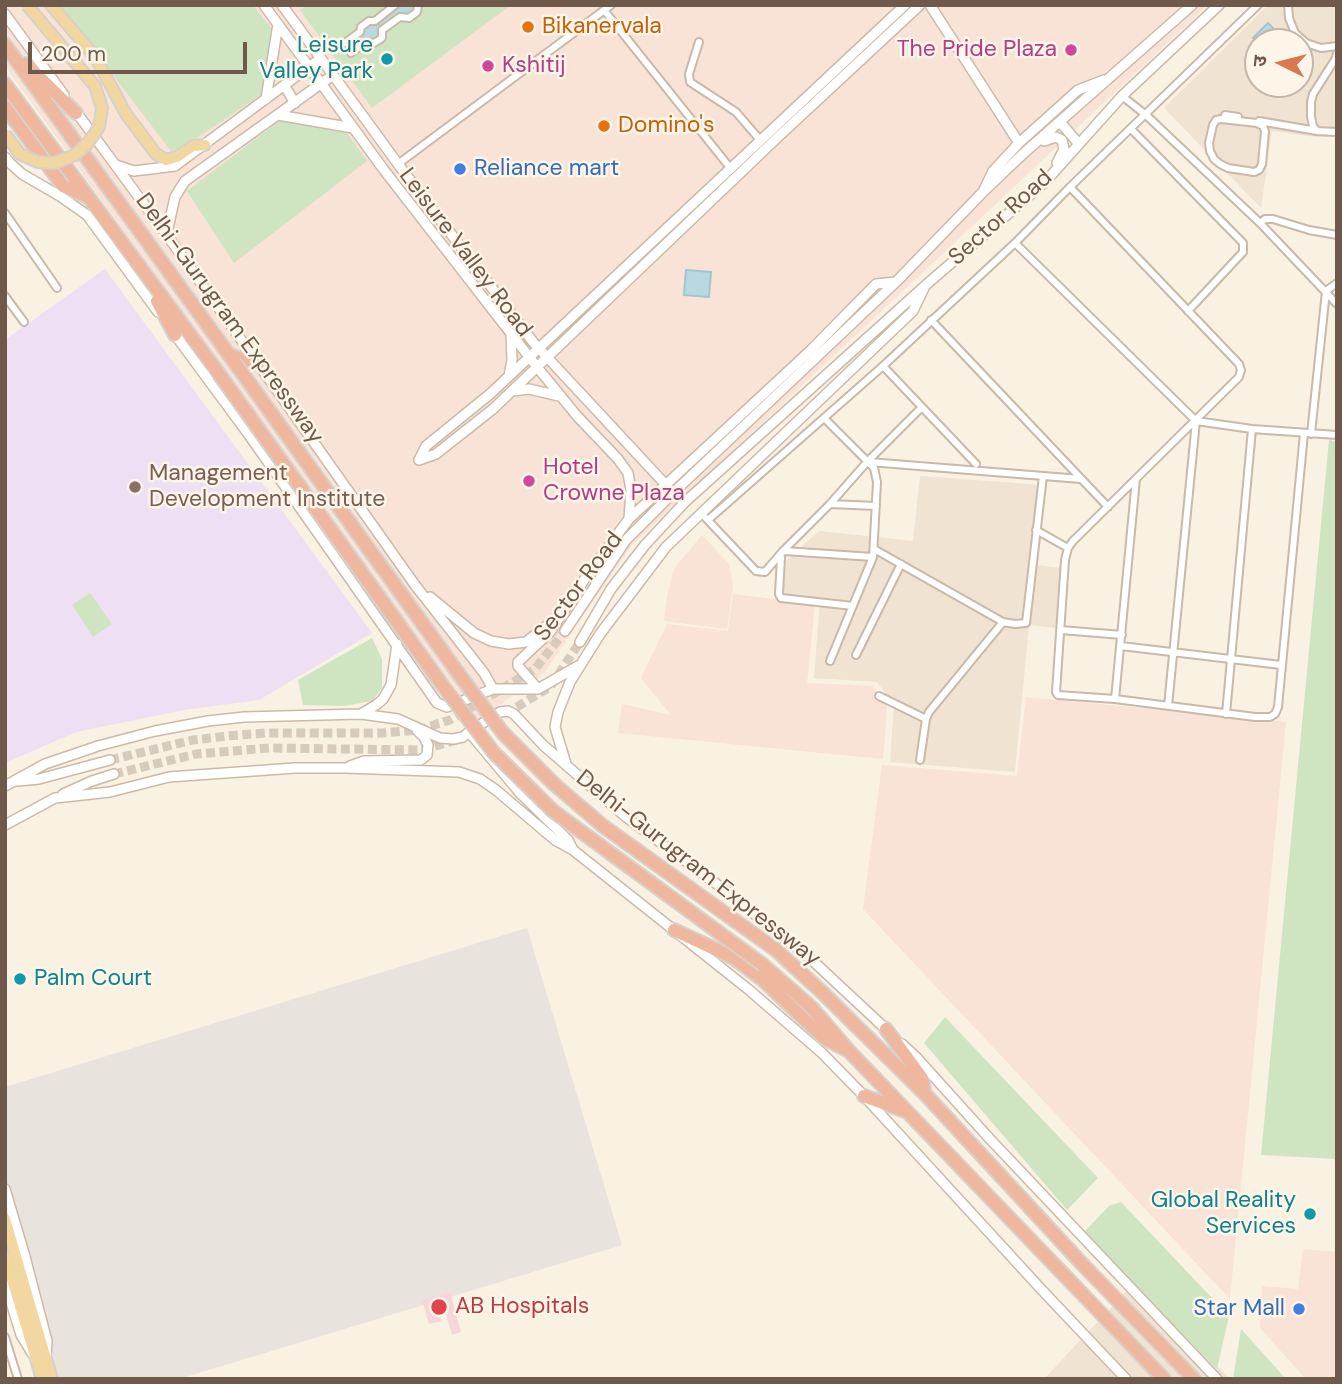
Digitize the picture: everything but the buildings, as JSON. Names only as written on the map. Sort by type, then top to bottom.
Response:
[{"type":"highway","points":[[5,45],[76,113]]},
{"type":"highway","name":"Delhi-Gurugram Expressway","points":[[5,45],[503,733],[554,784],[603,826],[776,950],[824,994],[925,1094],[1084,1266],[1194,1379]]},
{"type":"highway","name":"Delhi-Gurugram Expressway","points":[[5,84],[494,753],[554,811],[763,965],[811,1007],[849,1051],[1164,1379]]},
{"type":"highway","points":[[5,107],[62,186],[89,197]]},
{"type":"highway","points":[[137,264],[175,335]]},
{"type":"highway","points":[[232,359],[258,364]]},
{"type":"highway","points":[[674,930],[734,958],[762,979],[824,1038],[849,1051]]},
{"type":"highway","points":[[886,1029],[922,1079],[925,1094]]},
{"type":"highway","points":[[864,1096],[909,1113]]},
{"type":"main road","points":[[5,134],[20,154],[38,162],[54,163],[75,155],[88,144],[99,127],[102,108],[94,86],[27,5]]},
{"type":"main road","points":[[51,5],[96,58],[126,114],[156,154],[166,160],[177,157],[193,146],[205,145]]},
{"type":"main road","name":"Leisure Valley Road","points":[[264,5],[529,358],[628,473],[631,490],[629,519]]},
{"type":"main road","name":"Leisure Valley Road","points":[[282,5],[538,349],[666,485]]},
{"type":"main road","points":[[905,5],[490,394],[426,446],[419,460],[436,454],[493,409],[920,5]]},
{"type":"main road","points":[[930,5],[1019,144]]},
{"type":"main road","name":"Sector Road","points":[[1192,5],[1024,153],[896,282],[876,284],[811,350],[629,519],[590,571],[550,632],[518,662],[518,666],[538,689],[580,666],[600,634],[666,547],[705,517],[914,311],[927,284],[1046,181],[1122,96],[1207,9],[1219,5]]},
{"type":"main road","points":[[5,14],[493,689]]},
{"type":"main road","points":[[266,99],[278,24]]},
{"type":"main road","points":[[116,166],[134,171],[169,168],[184,161],[321,58]]},
{"type":"main road","points":[[169,238],[168,228],[175,197],[185,181],[333,75]]},
{"type":"main road","points":[[982,193],[993,171],[1079,90],[1111,77]]},
{"type":"main road","points":[[284,85],[295,103]]},
{"type":"main road","points":[[278,115],[354,128]]},
{"type":"main road","points":[[1060,121],[1079,144]]},
{"type":"main road","points":[[1024,153],[1052,137],[1062,140],[1064,149],[1046,181]]},
{"type":"main road","points":[[5,157],[22,174],[87,215],[249,435],[440,705],[447,707],[493,689],[538,689]]},
{"type":"main road","points":[[565,631],[626,540],[896,282]]},
{"type":"main road","points":[[580,642],[611,589],[645,545],[685,502],[927,284]]},
{"type":"main road","points":[[215,336],[222,314]]},
{"type":"main road","points":[[509,376],[512,360],[511,334]]},
{"type":"main road","points":[[512,391],[529,389],[559,396]]},
{"type":"main road","points":[[415,584],[474,633],[491,641],[509,644],[526,642],[560,615]]},
{"type":"main road","points":[[359,714],[383,699],[391,685],[397,644]]},
{"type":"main road","points":[[566,765],[555,727],[564,695],[580,666]]},
{"type":"main road","points":[[5,786],[46,764],[98,746],[208,721],[359,714],[397,719],[440,738],[453,739],[463,737],[500,712],[508,711],[626,817],[723,888],[813,961],[917,1058],[1217,1379]]},
{"type":"main road","points":[[345,768],[363,761],[421,760],[427,755],[428,745],[413,725]]},
{"type":"main road","points":[[469,732],[520,793],[568,840],[573,850]]},
{"type":"main road","points":[[16,781],[39,779],[110,760]]},
{"type":"main road","points":[[55,798],[110,792],[169,777],[295,768],[459,772],[480,779],[674,930],[822,1053],[1126,1379]]},
{"type":"main road","points":[[5,825],[55,798],[114,774]]},
{"type":"main road","points":[[5,1189],[47,1341],[41,1359],[42,1379]]},
{"type":"main road","points":[[5,1219],[14,1267],[41,1359],[52,1379]]},
{"type":"main road","points":[[5,1256],[14,1267]]},
{"type":"main road","points":[[5,1283],[23,1340],[41,1359]]},
{"type":"street","points":[[345,43],[360,32],[361,27],[395,5]]},
{"type":"street","points":[[351,53],[366,42],[374,43],[382,38],[383,30],[400,17],[409,18],[417,12],[418,5]]},
{"type":"street","points":[[922,407],[765,572],[756,572],[705,517],[883,366],[1015,243],[1258,5]]},
{"type":"street","points":[[1288,5],[1289,18],[1295,33],[1306,43],[1336,49],[1336,58],[1313,94],[1311,102],[1311,117],[1317,131]]},
{"type":"street","points":[[398,164],[607,8],[731,169]]},
{"type":"street","points":[[699,42],[689,74],[690,82],[736,112],[761,141]]},
{"type":"street","points":[[1122,96],[1146,115],[1260,223],[1337,304]]},
{"type":"street","points":[[1225,115],[1337,132]]},
{"type":"street","points":[[1216,120],[1257,123],[1263,126],[1265,131],[1262,164],[1259,170],[1254,172],[1228,168],[1214,159],[1209,143],[1216,120]]},
{"type":"street","points":[[1131,129],[1243,243],[1243,252],[1188,311]]},
{"type":"street","points":[[1204,170],[1214,159]]},
{"type":"street","points":[[1070,187],[1241,370],[1240,377],[1068,548],[1056,692],[1058,695],[1115,699],[1255,717],[1270,717],[1275,714],[1278,707],[1307,433],[1326,291],[1337,283]]},
{"type":"street","points":[[5,213],[57,288]]},
{"type":"street","points":[[1260,223],[1265,219],[1273,219],[1337,235]]},
{"type":"street","points":[[1015,243],[1196,421],[1252,429],[1337,435]]},
{"type":"street","points":[[5,296],[24,322]]},
{"type":"street","points":[[931,320],[1108,508]]},
{"type":"street","points":[[883,366],[976,464]]},
{"type":"street","points":[[824,418],[874,468],[877,475],[873,557],[830,661]]},
{"type":"street","points":[[1168,706],[1196,421]]},
{"type":"street","points":[[1226,713],[1252,429]]},
{"type":"street","points":[[867,462],[1081,479]]},
{"type":"street","points":[[874,549],[1003,622],[1026,623],[1043,476]]},
{"type":"street","points":[[1115,699],[1136,479]]},
{"type":"street","points":[[831,504],[876,506]]},
{"type":"street","points":[[1036,530],[1068,548]]},
{"type":"street","points":[[782,553],[873,557]]},
{"type":"street","points":[[782,553],[781,598],[853,606]]},
{"type":"street","points":[[856,654],[901,564]]},
{"type":"street","points":[[920,760],[926,719],[933,706],[1003,622]]},
{"type":"street","points":[[1061,630],[1122,635]]},
{"type":"street","points":[[1121,646],[1281,665]]},
{"type":"street","points":[[879,695],[926,719]]},
{"type":"street","points":[[5,1337],[18,1379]]},
{"type":"shaded area","points":[[5,5],[1208,5],[632,545],[544,673],[479,720],[340,532],[5,66]]},
{"type":"shaded area","points":[[1268,5],[1337,5],[1337,137],[1272,131],[1261,208],[1164,108],[1244,29],[1244,98],[1314,98],[1314,28],[1245,28]]},
{"type":"shaded area","name":"Management Development Institute","points":[[105,269],[372,633],[259,700],[184,710],[76,732],[5,763],[5,340]]},
{"type":"shaded area","points":[[920,476],[1043,485],[1036,565],[1063,568],[1057,628],[1029,625],[1015,772],[890,762],[894,705],[877,682],[814,678],[820,600],[781,596],[784,563],[819,531],[913,541]]},
{"type":"shaded area","points":[[702,535],[729,564],[733,586],[727,629],[664,621],[674,569]]},
{"type":"shaded area","points":[[733,594],[815,604],[807,683],[873,686],[887,707],[883,759],[618,733],[622,704],[671,715],[641,678],[667,624],[728,631]]},
{"type":"shaded area","points":[[1026,697],[1286,722],[1230,1299],[863,909],[882,765],[1017,776]]},
{"type":"shaded area","points":[[527,928],[622,1245],[179,1379],[47,1379],[5,1240],[5,1087]]},
{"type":"shaded area","name":"Star Mall","points":[[1303,1249],[1337,1252],[1337,1379],[1306,1379],[1260,1328],[1262,1286],[1298,1289]]},
{"type":"shaded area","points":[[1135,1282],[1230,1379],[1044,1379]]},
{"type":"shaded area","name":"AB Hospitals","points":[[450,1292],[461,1332],[452,1335],[446,1314],[440,1316],[441,1321],[429,1324],[422,1300]]},
{"type":"green space","points":[[60,5],[253,5],[271,28],[261,95],[173,154]]},
{"type":"green space","name":"Leisure Valley Park","points":[[307,5],[511,5],[372,108],[300,10]]},
{"type":"green space","points":[[281,120],[347,133],[367,161],[234,263],[187,191]]},
{"type":"green space","points":[[1329,440],[1337,442],[1337,1159],[1261,1155]]},
{"type":"green space","points":[[90,593],[112,624],[93,637],[72,605]]},
{"type":"green space","points":[[372,638],[382,659],[382,688],[372,701],[344,706],[303,705],[298,680]]},
{"type":"green space","points":[[945,1017],[1098,1178],[1067,1210],[924,1043]]},
{"type":"green space","points":[[1121,1202],[1229,1316],[1217,1369],[1083,1233],[1109,1206]]},
{"type":"green space","points":[[1241,1329],[1286,1379],[1233,1379]]},
{"type":"water","points":[[395,5],[418,5],[409,18],[400,17],[383,29],[382,38],[365,42],[351,52],[345,44],[361,27]]},
{"type":"water","points":[[686,270],[711,272],[709,297],[684,295]]},
{"type":"tunnel","points":[[110,760],[193,740],[227,736],[418,730],[450,720],[535,669],[565,631]]},
{"type":"tunnel","points":[[505,714],[550,687],[580,642]]},
{"type":"tunnel","points":[[114,774],[196,754],[269,748],[422,750],[456,740]]},
{"type":"place","name":"Bikanervala","points":[[528,27]]},
{"type":"place","name":"The Pride Plaza","points":[[1071,50]]},
{"type":"place","name":"Leisure Valley Park","points":[[387,59]]},
{"type":"place","name":"Kshitij","points":[[488,66]]},
{"type":"place","name":"Domino's","points":[[604,126]]},
{"type":"place","name":"Reliance mart","points":[[460,169]]},
{"type":"place","name":"Hotel Crowne Plaza","points":[[529,481]]},
{"type":"place","name":"Management Development Institute","points":[[135,487]]},
{"type":"place","name":"Palm Court","points":[[20,979]]},
{"type":"place","name":"Global Reality Services","points":[[1310,1214]]},
{"type":"place","name":"AB Hospitals","points":[[439,1307]]},
{"type":"place","name":"Star Mall","points":[[1299,1309]]}]
